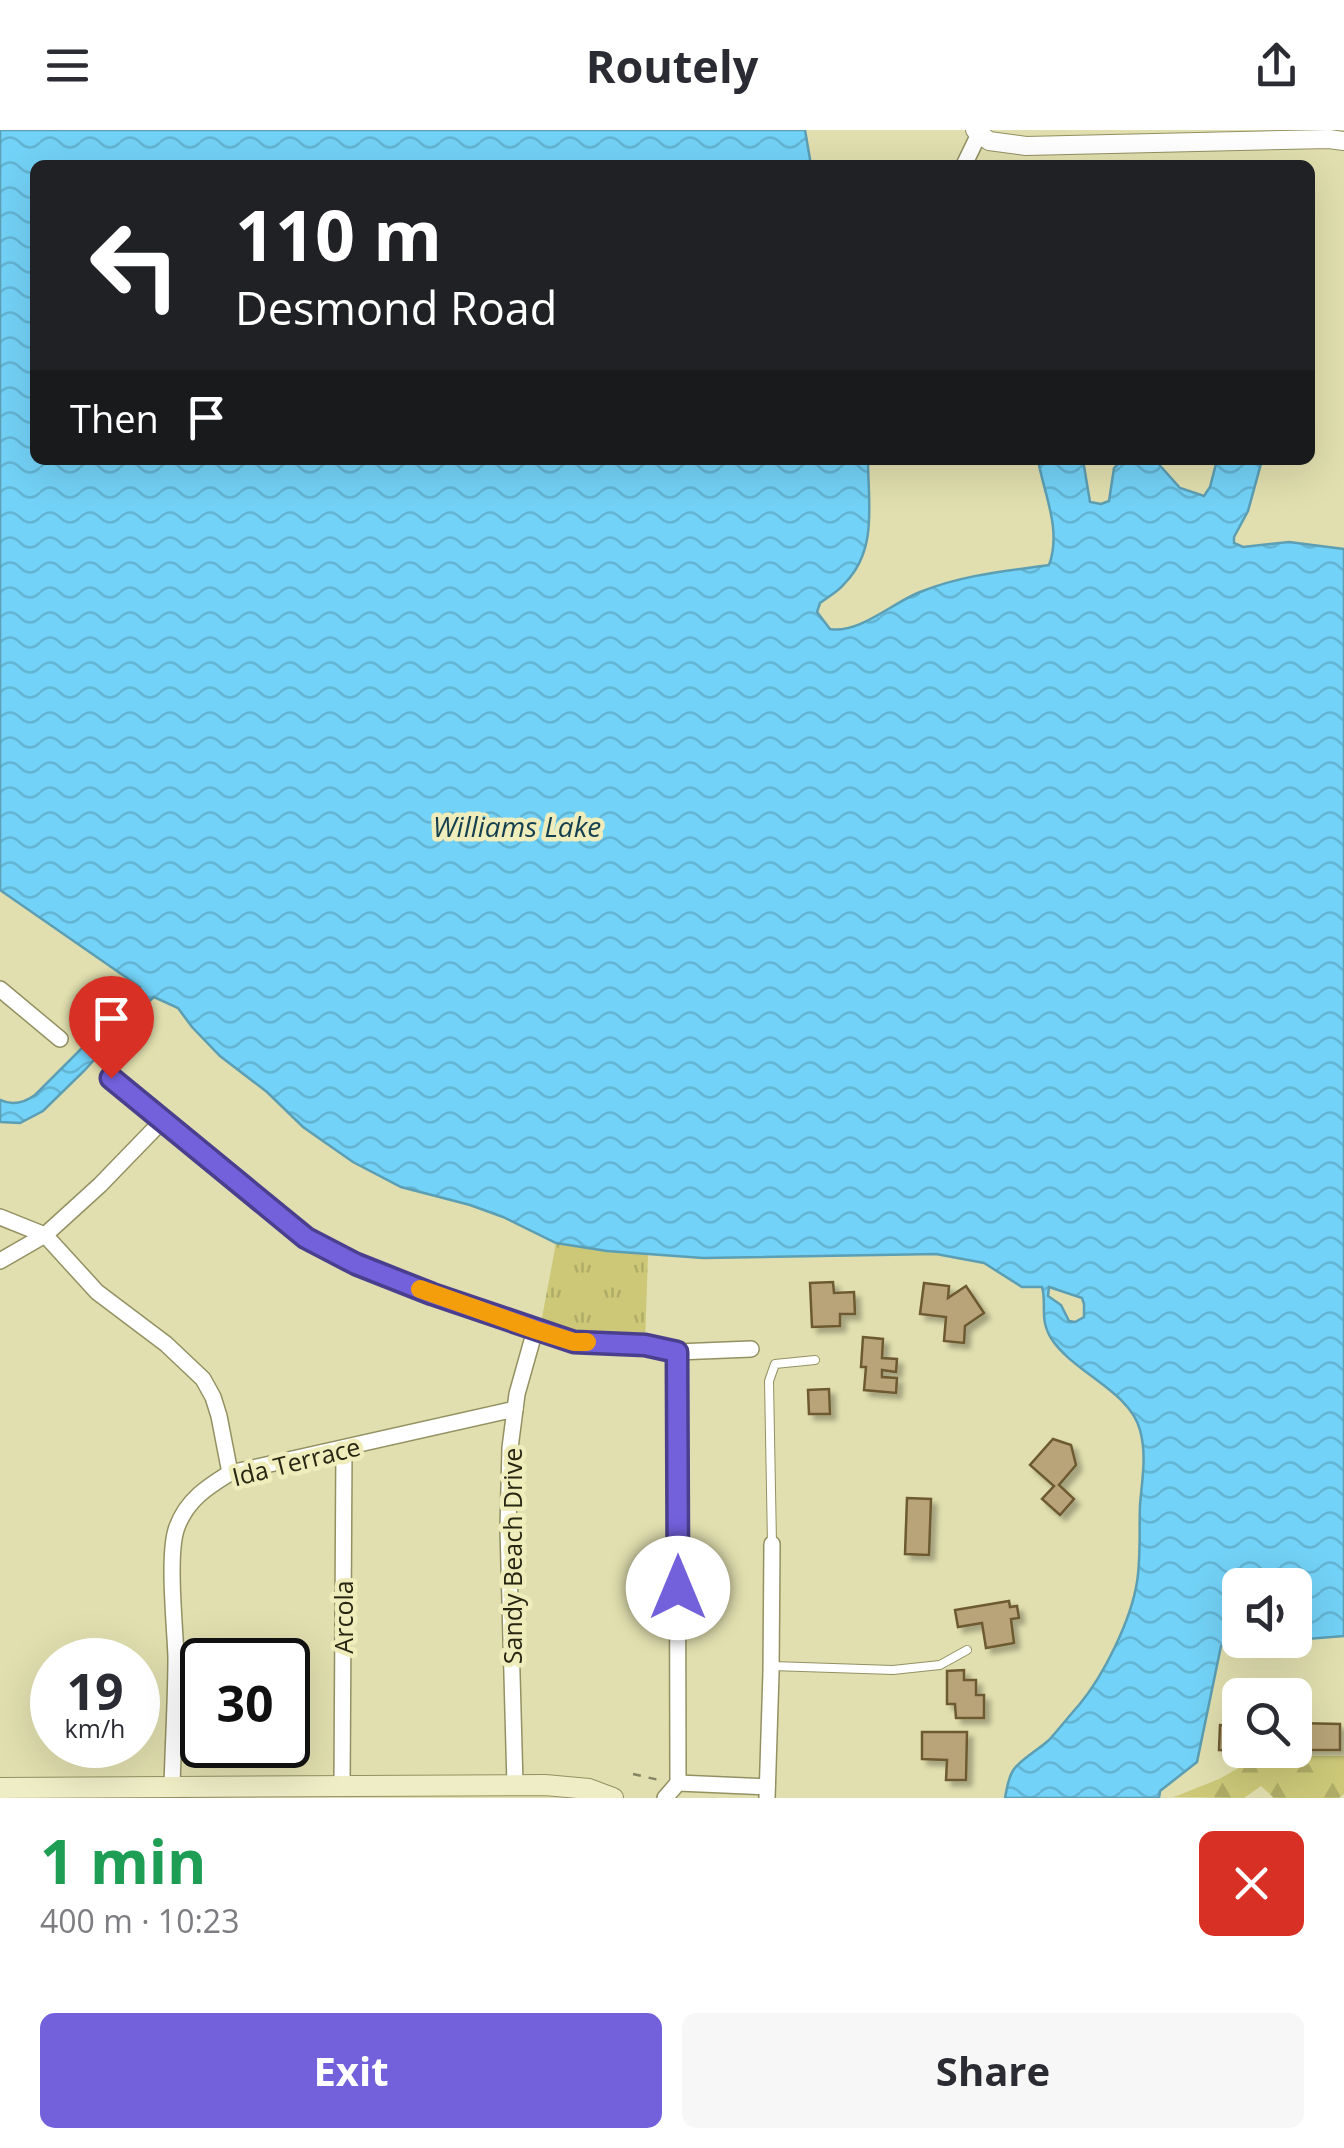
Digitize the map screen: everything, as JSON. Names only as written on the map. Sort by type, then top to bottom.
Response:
[{"type":"main road","points":[[0,1788],[342,1792],[544,1785],[589,1789],[613,1798]]},
{"type":"street","points":[[966,160],[977,132],[995,142],[1026,146],[1344,141]]},
{"type":"street","points":[[0,989],[60,1039]]},
{"type":"street","points":[[111,1078],[306,1238],[356,1264],[574,1342],[645,1345],[677,1352],[751,1349]]},
{"type":"street","points":[[0,1261],[44,1235],[100,1186],[162,1121]]},
{"type":"street","points":[[0,1217],[44,1235],[97,1292],[166,1344],[203,1380],[220,1416],[230,1473]]},
{"type":"street","name":"Sandy Beach Drive","points":[[515,1785],[508,1528],[510,1448],[517,1394],[536,1330]]},
{"type":"street","points":[[677,1352],[668,1788],[767,1792],[772,1544]]},
{"type":"street","name":"Ida Terrace","points":[[172,1788],[176,1529],[201,1491],[230,1473],[515,1409]]},
{"type":"street","name":"Arcola","points":[[342,1792],[344,1448]]},
{"type":"lane","points":[[772,1544],[769,1381],[775,1364],[815,1360]]},
{"type":"lane","points":[[772,1666],[893,1670],[940,1666],[967,1650]]},
{"type":"path","points":[[633,1774],[668,1788]]},
{"type":"green space","points":[[556,1243],[648,1254],[645,1345],[575,1341],[541,1323]]},
{"type":"green space","points":[[1312,1756],[1344,1756],[1344,1794],[1339,1798],[1274,1798],[1261,1786],[1244,1798],[1174,1797],[1239,1768],[1312,1768]]},
{"type":"water","name":"Williams Lake","points":[[0,130],[805,130],[810,160],[30,160],[30,465],[868,465],[869,525],[863,555],[845,583],[820,603],[817,612],[830,629],[841,629],[952,581],[1049,565],[1053,525],[1039,465],[1084,465],[1090,502],[1101,504],[1109,501],[1117,465],[1159,465],[1180,488],[1204,496],[1216,465],[1261,465],[1234,543],[1243,547],[1289,542],[1344,549],[1344,1636],[1312,1639],[1312,1568],[1222,1568],[1222,1646],[1197,1762],[1160,1791],[1159,1798],[1005,1798],[1014,1769],[1053,1736],[1107,1663],[1129,1613],[1139,1563],[1144,1458],[1140,1430],[1125,1404],[1072,1361],[1051,1338],[1045,1324],[1042,1287],[1022,1287],[984,1263],[936,1254],[703,1258],[556,1243],[470,1205],[401,1187],[353,1162],[303,1127],[267,1092],[220,1056],[178,1008],[154,997],[43,1111],[20,1123],[0,1122],[0,1100],[18,1103],[35,1095],[140,987],[0,890]],"holes":[[[1049,1287],[1082,1298],[1084,1317],[1069,1321],[1061,1305],[1048,1296]]]},
{"type":"building","points":[[833,1282],[834,1293],[854,1292],[855,1314],[840,1314],[840,1326],[812,1327],[810,1283]]},
{"type":"building","points":[[924,1283],[949,1286],[948,1298],[966,1286],[984,1313],[965,1326],[964,1343],[944,1341],[946,1317],[920,1314]]},
{"type":"building","points":[[863,1337],[883,1339],[882,1358],[897,1359],[896,1372],[882,1370],[882,1377],[897,1378],[896,1393],[864,1390]]},
{"type":"building","points":[[829,1389],[830,1414],[809,1414],[808,1390]]},
{"type":"building","points":[[1053,1439],[1071,1445],[1076,1465],[1059,1485],[1074,1499],[1060,1515],[1042,1499],[1054,1486],[1030,1465]]},
{"type":"building","points":[[907,1498],[931,1499],[929,1555],[905,1554]]},
{"type":"building","points":[[1009,1601],[1010,1607],[1017,1606],[1019,1618],[1011,1619],[1014,1643],[986,1648],[982,1623],[958,1627],[955,1610]]},
{"type":"building","points":[[964,1670],[964,1680],[976,1680],[976,1695],[984,1695],[984,1718],[956,1718],[955,1704],[947,1704],[947,1671]]},
{"type":"building","points":[[1312,1723],[1340,1724],[1340,1750],[1312,1750]]},
{"type":"building","points":[[1222,1725],[1222,1750],[1219,1750]]},
{"type":"building","points":[[922,1732],[967,1732],[966,1780],[946,1780],[947,1760],[922,1759]]},
{"type":"slow traffic","points":[[420,1289],[536,1330],[587,1342]]},
{"type":"route","points":[[111,1078],[306,1238],[356,1264],[574,1342],[645,1345],[677,1352],[678,1588]]}]
